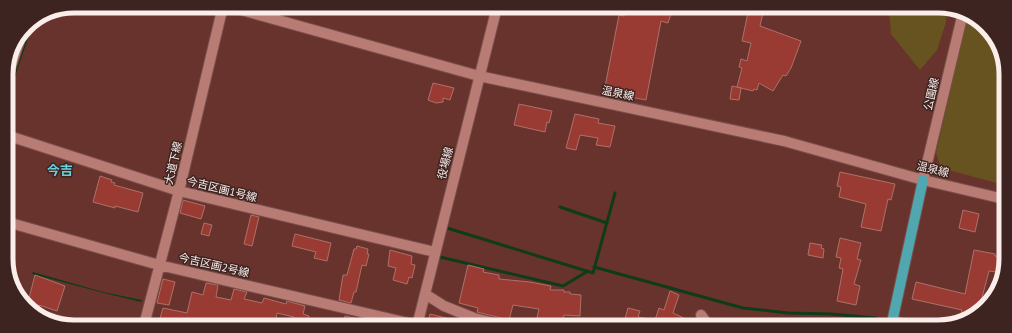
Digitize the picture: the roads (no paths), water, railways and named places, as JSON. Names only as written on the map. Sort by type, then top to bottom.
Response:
[{"type":"main road","points":[[893,320],[924,180]]},
{"type":"street","name":"大道下線","points":[[145,320],[179,191],[221,13]]},
{"type":"street","name":"温泉線","points":[[252,13],[479,76],[784,141],[924,180],[999,198]]},
{"type":"street","name":"役場線","points":[[418,320],[495,13]]},
{"type":"street","name":"公園線","points":[[924,180],[962,18]]},
{"type":"street","name":"今吉区画1号線","points":[[13,137],[179,191],[435,252]]},
{"type":"street","name":"今吉区画2号線","points":[[13,224],[159,265],[396,320]]},
{"type":"street","points":[[425,294],[444,306],[482,320]]},
{"type":"street","points":[[701,315],[705,320]]},
{"type":"waterway","points":[[14,75],[27,35]]},
{"type":"waterway","points":[[447,228],[593,273],[615,193]]},
{"type":"waterway","points":[[560,207],[607,223]]},
{"type":"waterway","points":[[440,257],[563,286],[588,271]]},
{"type":"waterway","points":[[594,267],[743,308],[788,313],[831,314],[876,318]]},
{"type":"district","name":"今吉","points":[[60,170]]}]
